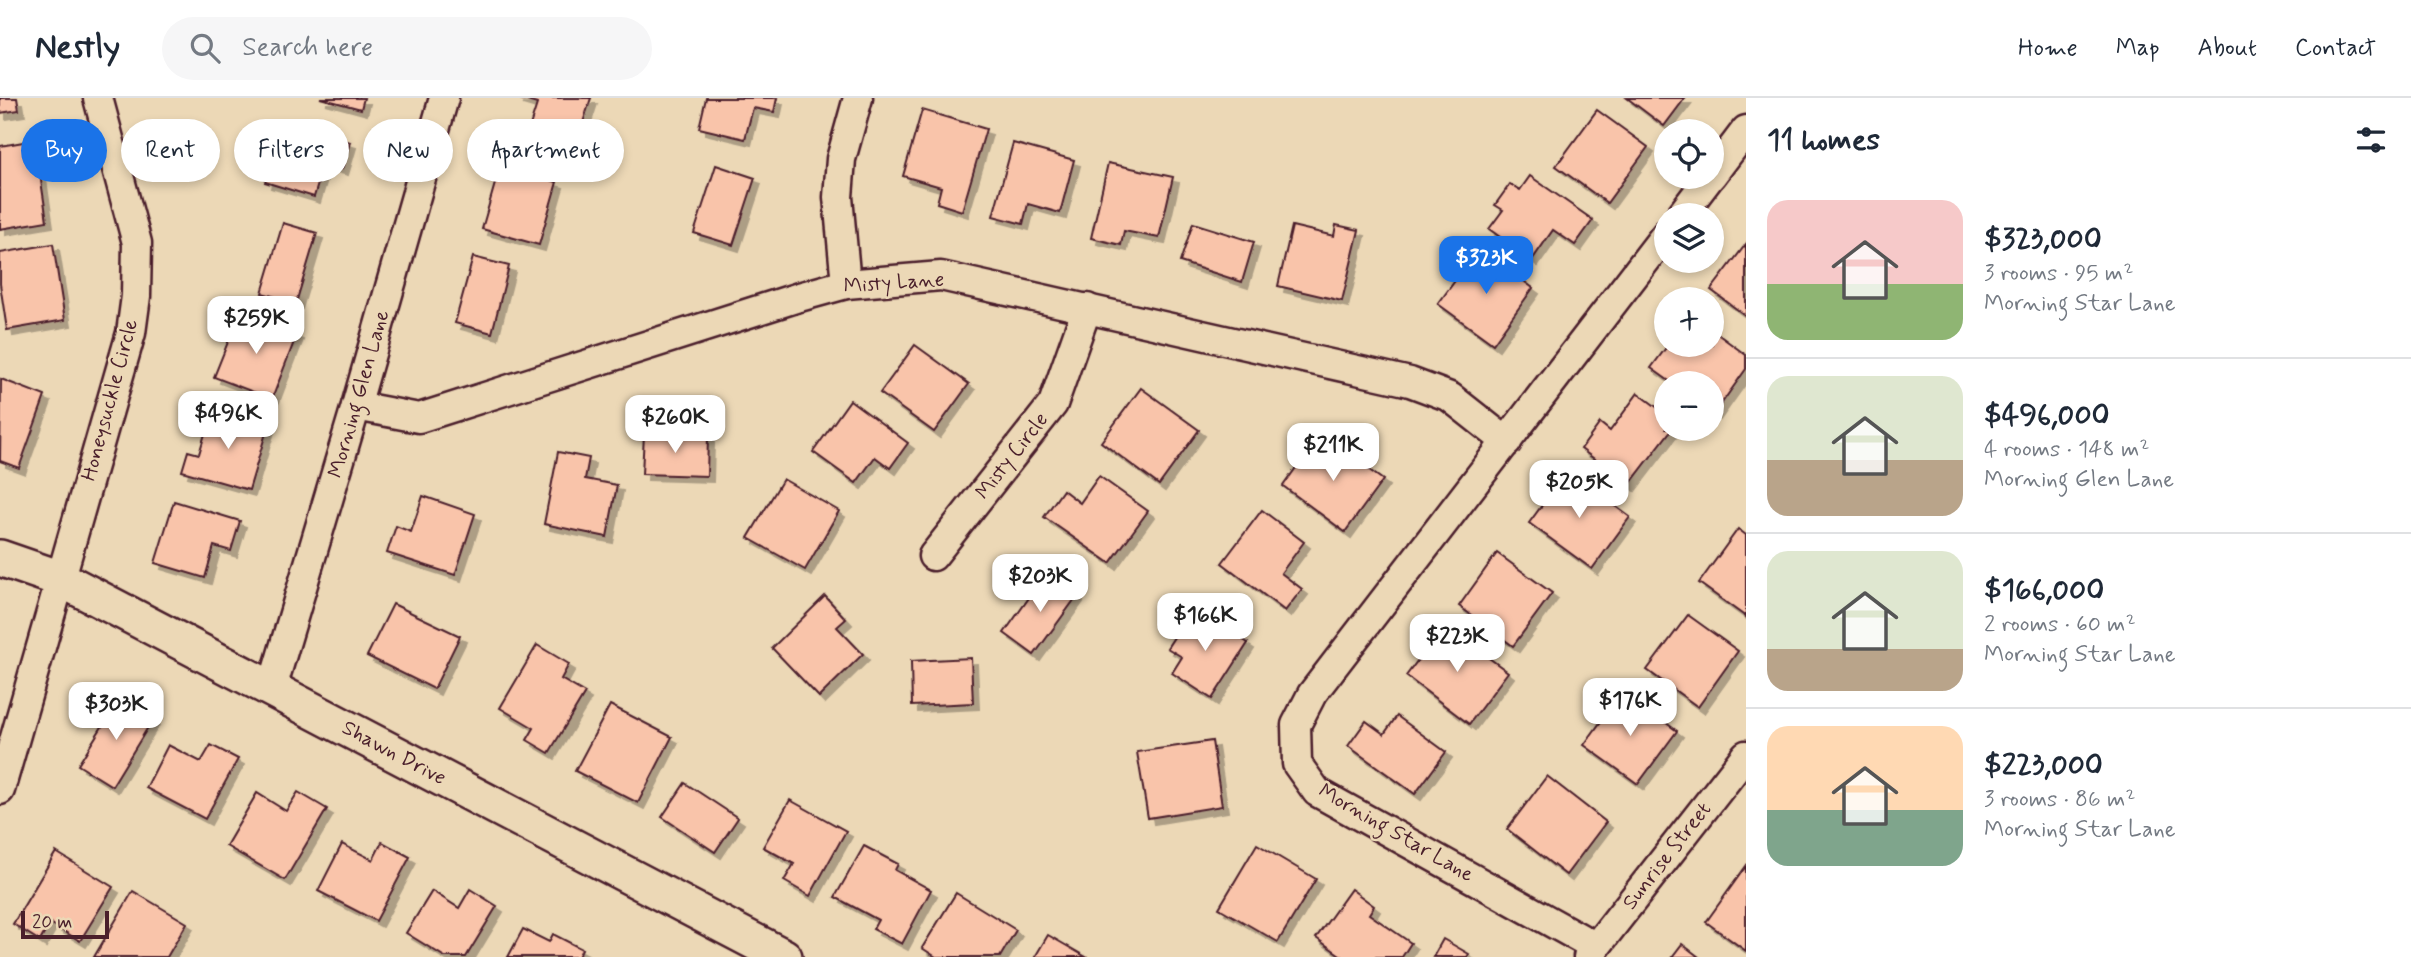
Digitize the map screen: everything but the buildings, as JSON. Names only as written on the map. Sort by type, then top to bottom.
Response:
[{"type":"street","name":"Honeysuckle Circle","points":[[0,790],[131,333],[136,296],[137,243],[98,98]]},
{"type":"street","name":"Morning Glen Lane","points":[[272,688],[444,98]]},
{"type":"street","points":[[846,284],[838,197],[841,159],[858,98]]},
{"type":"street","points":[[1724,159],[1746,130]]},
{"type":"street","points":[[1690,203],[1701,189]]},
{"type":"street","name":"Morning Star Lane","points":[[1592,952],[1317,792],[1297,764],[1296,725],[1312,694],[1654,250]]},
{"type":"street","name":"Misty Lane","points":[[356,406],[419,418],[846,284],[941,276],[1410,382],[1450,397],[1507,442]]},
{"type":"street","name":"Misty Circle","points":[[933,556],[1053,404],[1087,308]]},
{"type":"street","name":"Shawn Drive","points":[[0,558],[61,579],[784,957]]},
{"type":"street","name":"Sunrise Street","points":[[1592,952],[1746,755]]}]
